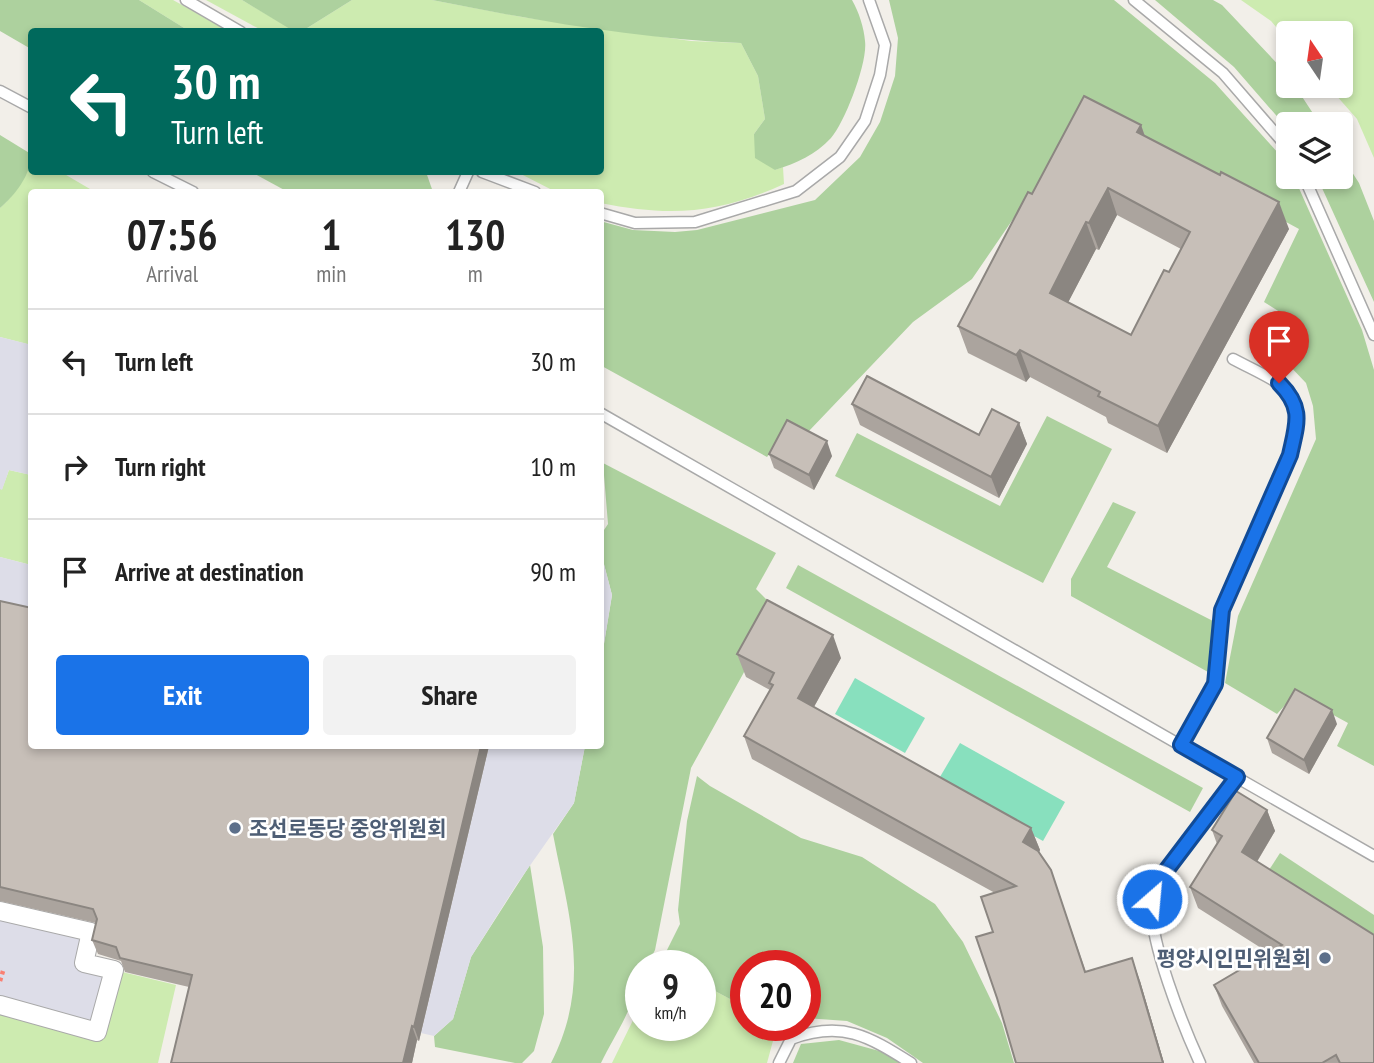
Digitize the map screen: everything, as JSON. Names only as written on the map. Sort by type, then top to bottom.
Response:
[{"type":"street","points":[[0,911],[91,932],[84,963],[114,970],[97,1032],[0,1005]]},
{"type":"lane","points":[[186,0],[234,28]]},
{"type":"lane","points":[[604,214],[635,223],[695,222],[796,191],[840,157],[865,121],[880,75],[885,45],[869,0]]},
{"type":"lane","points":[[1134,0],[1223,73],[1276,134]]},
{"type":"lane","points":[[0,91],[28,106]]},
{"type":"lane","points":[[159,175],[187,189]]},
{"type":"lane","points":[[490,175],[527,189]]},
{"type":"lane","points":[[1309,189],[1374,335]]},
{"type":"lane","points":[[1181,745],[1215,684],[1222,610],[1290,455],[1296,428],[1297,410],[1291,395],[1279,383],[1233,359]]},
{"type":"lane","points":[[604,415],[1374,856]]},
{"type":"lane","points":[[1200,1063],[1183,1027],[1155,935],[1152,899],[1162,876],[1237,777]]},
{"type":"lane","points":[[779,1063],[791,1040],[826,1029],[849,1032],[883,1045],[912,1063]]},
{"type":"path","points":[[0,981],[3,971]]},
{"type":"green space","points":[[0,0],[139,0],[184,28],[28,28],[28,47],[0,31]]},
{"type":"green space","points":[[139,0],[173,0],[224,28],[184,28]]},
{"type":"green space","points":[[206,0],[242,0],[290,28],[257,28]]},
{"type":"green space","points":[[242,0],[352,0],[307,28],[288,28]]},
{"type":"green space","points":[[352,0],[432,0],[599,28],[307,28]]},
{"type":"green space","points":[[432,0],[852,0],[862,25],[865,51],[854,91],[843,119],[831,138],[805,158],[775,170],[755,158],[754,134],[765,119],[758,76],[741,43],[624,33]]},
{"type":"green space","points":[[889,0],[1114,0],[1215,83],[1276,151],[1276,189],[1299,189],[1362,330],[1374,370],[1374,766],[1337,746],[1348,723],[1295,694],[1277,714],[1225,683],[1238,616],[1316,439],[1313,406],[1306,383],[1285,361],[1269,351],[1286,316],[1264,302],[1299,229],[1091,116],[1022,206],[972,279],[913,322],[808,432],[791,428],[767,457],[604,367],[604,222],[633,230],[697,230],[815,200],[860,157],[880,122],[895,76],[898,38]]},
{"type":"green space","points":[[1155,0],[1213,0],[1222,5],[1276,62],[1276,98],[1303,98],[1312,112],[1276,112],[1276,115],[1234,67]]},
{"type":"green space","points":[[1241,0],[1374,0],[1374,158],[1353,112],[1339,98],[1353,98],[1353,21],[1276,21],[1276,27]]},
{"type":"green space","points":[[604,29],[691,41],[741,43],[758,76],[765,119],[754,134],[775,170],[783,167],[784,184],[737,202],[672,211],[604,204],[604,189],[550,189],[523,175],[604,175]]},
{"type":"green space","points":[[0,135],[28,152],[28,169],[21,184],[0,208]]},
{"type":"green space","points":[[28,166],[28,175],[66,175],[90,189],[28,189],[28,344],[0,337],[0,208],[19,186]]},
{"type":"green space","points":[[1353,174],[1374,221],[1374,302],[1322,189],[1353,189]]},
{"type":"green space","points":[[257,175],[427,175],[432,189],[282,189]]},
{"type":"green space","points":[[1047,416],[1112,449],[1043,583],[835,476],[857,433],[1000,506]]},
{"type":"green space","points":[[604,464],[776,553],[756,589],[776,609],[691,768],[655,950],[625,950],[625,1018],[601,1063],[551,1063],[564,1034],[574,977],[570,922],[553,834],[574,803],[584,749],[604,749],[604,644],[612,595],[604,564],[604,530],[608,524]]},
{"type":"green space","points":[[9,470],[28,474],[28,564],[0,557],[2,489]]},
{"type":"green space","points":[[1113,502],[1136,512],[1107,567],[1213,621],[1208,672],[1071,596],[1071,579]]},
{"type":"green space","points":[[798,565],[1203,788],[1190,812],[786,588]]},
{"type":"green space","points":[[855,678],[925,718],[905,753],[835,714]]},
{"type":"green space","points":[[960,743],[1065,802],[1043,841],[937,782]]},
{"type":"green space","points":[[697,776],[801,838],[862,857],[935,904],[963,942],[1002,1023],[1014,1063],[923,1063],[887,1038],[847,1021],[821,1019],[821,950],[730,950],[730,999],[716,992],[716,950],[667,950],[680,924],[678,910],[687,821]]},
{"type":"green space","points":[[1280,853],[1374,915],[1374,945],[1267,873]]},
{"type":"green space","points":[[530,865],[543,947],[544,1014],[534,1051],[522,1063],[515,1063],[435,1047],[434,1036],[453,1019],[471,957]]},
{"type":"green space","points":[[114,970],[176,985],[158,1063],[0,1063],[0,1005]]},
{"type":"green space","points":[[716,992],[730,999],[730,1041],[773,1041],[767,1063],[612,1063],[625,1037],[625,1041],[716,1041]]},
{"type":"green space","points":[[839,1040],[883,1052],[900,1063],[793,1063],[801,1044]]},
{"type":"shaded area","points":[[0,337],[28,344],[28,474],[9,470],[2,490]]},
{"type":"shaded area","points":[[0,557],[28,564],[28,620],[0,614]]},
{"type":"shaded area","points":[[604,564],[612,595],[604,644]]},
{"type":"shaded area","points":[[488,749],[584,749],[574,803],[517,884],[471,957],[453,1019],[434,1036],[421,1033]]},
{"type":"shaded area","points":[[0,911],[91,932],[84,963],[114,970],[97,1032],[0,1005]]},
{"type":"building","points":[[1084,96],[1141,125],[1137,132],[1279,202],[1158,426],[1098,396],[1100,392],[1020,350],[1016,355],[958,326],[1028,192],[1032,194]],"holes":[[[1108,188],[1190,232],[1169,272],[1164,270],[1131,335],[1050,293],[1086,222],[1089,223]]]},
{"type":"building","points":[[867,376],[979,435],[992,409],[1019,423],[991,477],[852,404]]},
{"type":"building","points":[[787,420],[827,441],[809,475],[769,454]]},
{"type":"building","points":[[767,600],[833,635],[798,698],[1031,828],[1023,842],[1038,851],[1051,870],[1085,972],[1132,958],[1163,1063],[1016,1063],[976,937],[993,932],[981,897],[1016,886],[744,736],[773,685],[769,683],[774,673],[737,654]]},
{"type":"building","name":"조선로동당 중앙위원회","points":[[0,601],[28,607],[28,749],[480,749],[403,1063],[171,1063],[192,975],[120,958],[116,947],[92,940],[97,919],[93,909],[0,887]]},
{"type":"building","points":[[1295,689],[1332,710],[1304,760],[1267,738]]},
{"type":"building","points":[[1236,791],[1267,810],[1242,852],[1374,935],[1374,1063],[1340,1063],[1336,1055],[1322,1063],[1259,1063],[1214,985],[1282,945],[1190,887],[1222,836],[1212,830]]},
{"type":"place","name":"조선로동당 중앙위원회","points":[[235,828]]},
{"type":"place","name":"평양시인민위원회","points":[[1325,958]]},
{"type":"route","points":[[1152,899],[1162,876],[1237,777],[1181,745],[1215,684],[1222,610],[1290,455],[1297,410],[1291,395],[1279,383]]}]
